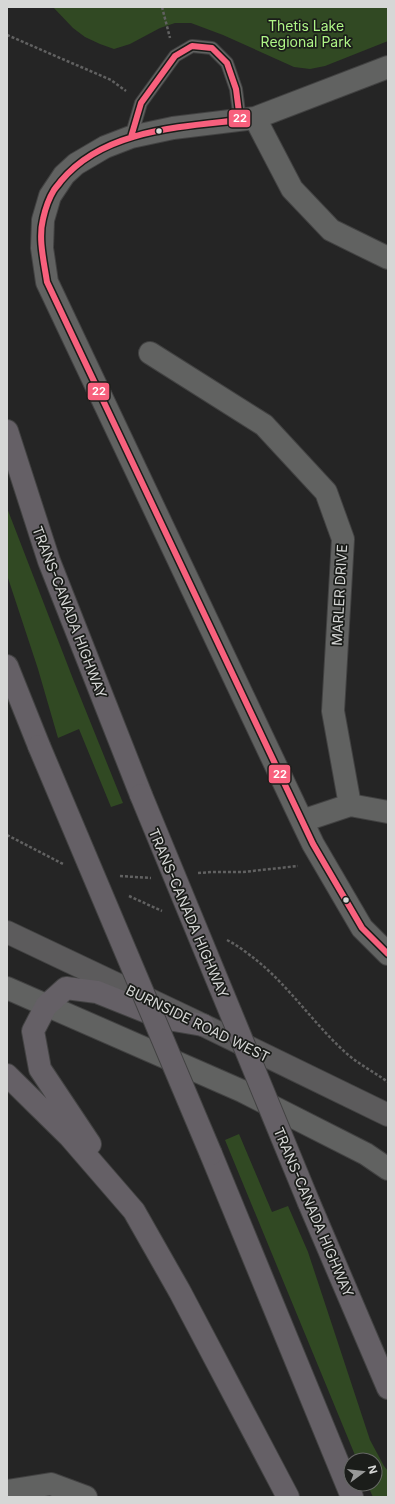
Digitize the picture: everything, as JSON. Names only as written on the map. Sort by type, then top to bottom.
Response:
[{"type":"highway","name":"TRANS-CANADA HIGHWAY","points":[[7,432],[49,561],[141,796],[388,1388]]},
{"type":"highway","points":[[7,666],[352,1497]]},
{"type":"highway","points":[[203,1024],[162,1018],[97,992],[66,988],[46,1006],[33,1032],[40,1069],[134,1211],[180,1292],[288,1497]]},
{"type":"highway","points":[[7,1075],[70,1137],[134,1211]]},
{"type":"main road","name":"BURNSIDE ROAD WEST","points":[[7,932],[203,1024],[388,1115]]},
{"type":"street","points":[[388,67],[248,119],[173,128],[131,137],[105,147],[76,164],[64,175],[50,196],[43,220],[42,248],[47,282],[302,821],[362,928],[388,954]]},
{"type":"street","points":[[248,119],[292,189],[331,230],[388,258]]},
{"type":"street","name":"MARLER DRIVE","points":[[150,353],[264,425],[326,492],[343,539],[333,711],[350,805]]},
{"type":"street","points":[[302,821],[350,805],[388,812]]},
{"type":"street","points":[[7,988],[242,1091],[366,1154],[388,1169]]},
{"type":"street","points":[[7,1491],[51,1484],[86,1497]]},
{"type":"lane","points":[[131,137],[141,103],[175,56],[192,46],[212,48],[227,63],[248,119]]},
{"type":"path","points":[[162,7],[175,56]]},
{"type":"path","points":[[7,35],[111,80],[141,103]]},
{"type":"green space","name":"Thetis Lake Regional Park","points":[[53,7],[388,7],[388,41],[325,66],[310,69],[294,67],[223,35],[191,23],[175,23],[160,28],[130,44],[114,49],[85,37],[73,28]]},
{"type":"green space","points":[[7,508],[123,803],[111,807],[79,729],[58,738],[38,669],[7,575]]},
{"type":"green space","points":[[239,1134],[272,1212],[288,1206],[308,1252],[370,1440],[376,1452],[354,1452],[225,1140]]},
{"type":"green space","points":[[383,1464],[388,1471],[388,1497],[373,1497],[371,1492],[383,1492]]},
{"type":"transit line","name":"22","points":[[131,137],[141,103],[175,56],[192,46],[212,48],[227,63],[236,89],[240,120],[168,129],[143,134],[120,141],[98,151],[78,164],[61,181],[49,200],[41,234],[47,282],[313,844],[362,928],[388,954]]}]
